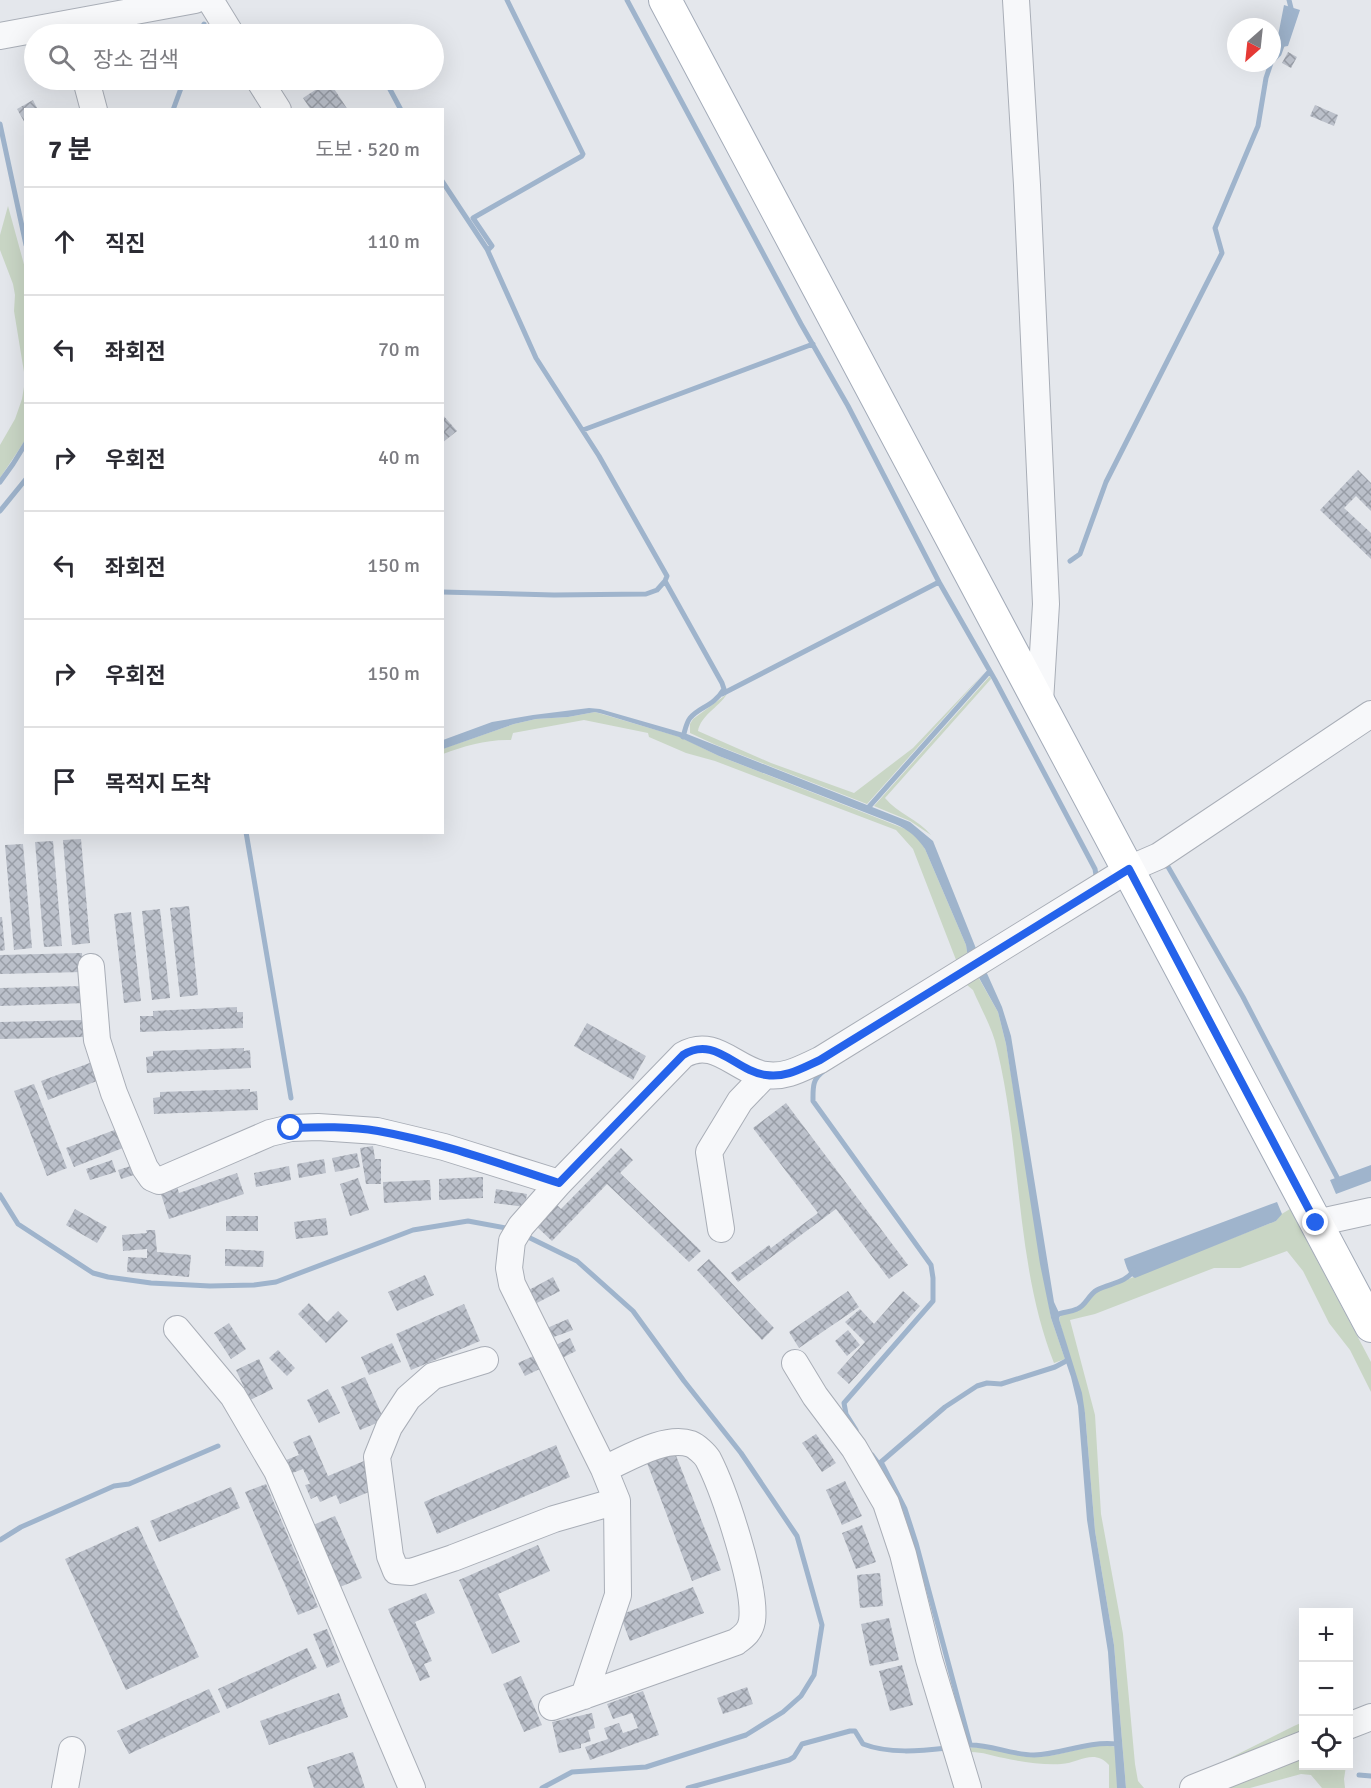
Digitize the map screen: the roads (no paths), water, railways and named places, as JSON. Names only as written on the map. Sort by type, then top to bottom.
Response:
[{"type":"main road","points":[[665,0],[1371,1326]]},
{"type":"street","points":[[94,24],[195,0]]},
{"type":"street","points":[[210,0],[225,24]]},
{"type":"street","points":[[1016,0],[1028,185],[1046,604],[1040,702]]},
{"type":"street","points":[[0,36],[24,34]]},
{"type":"street","points":[[89,90],[93,108]]},
{"type":"street","points":[[265,90],[277,108]]},
{"type":"street","points":[[584,1696],[618,1595],[617,1501],[604,1469],[512,1284],[509,1268],[512,1241],[521,1227],[559,1183],[683,1055],[694,1048],[708,1048],[765,1075],[789,1075],[820,1060],[1129,869],[1159,856],[1371,714]]},
{"type":"street","points":[[91,967],[97,1040],[114,1093],[145,1168],[152,1178],[159,1181],[270,1133],[291,1128],[318,1127],[377,1131],[444,1147],[559,1183]]},
{"type":"street","points":[[721,1229],[709,1152],[740,1101],[765,1075]]},
{"type":"street","points":[[1316,1223],[1371,1211]]},
{"type":"street","points":[[177,1329],[233,1396],[277,1471],[412,1788]]},
{"type":"street","points":[[485,1360],[433,1376],[408,1398],[388,1427],[377,1456],[390,1556],[396,1571],[411,1572],[554,1519],[617,1501]]},
{"type":"street","points":[[795,1363],[815,1396],[854,1448],[886,1503],[903,1554],[930,1659],[968,1788]]},
{"type":"street","points":[[552,1707],[736,1642],[749,1632],[752,1622],[752,1606],[745,1564],[721,1490],[707,1456],[692,1444],[674,1442],[646,1450],[604,1469]]},
{"type":"street","points":[[1353,1724],[1371,1717]]},
{"type":"street","points":[[1193,1788],[1299,1746]]},
{"type":"street","points":[[65,1788],[72,1750]]},
{"type":"water","points":[[1284,5],[1300,10],[1288,46],[1282,47],[1281,46],[1281,20]]},
{"type":"water","points":[[589,708],[600,709],[687,734],[910,822],[933,841],[1002,1007],[1011,1036],[1054,1302],[1060,1315],[1059,1319],[1082,1393],[1095,1531],[1114,1645],[1126,1788],[1117,1788],[1108,1652],[1087,1520],[1078,1406],[1071,1377],[1051,1318],[1040,1264],[1006,1044],[998,1012],[968,958],[966,945],[925,849],[912,834],[895,824],[719,756],[679,737],[595,712],[514,724],[444,749],[444,740],[492,722]]},
{"type":"water","points":[[1371,1165],[1371,1181],[1336,1194],[1330,1180]]},
{"type":"water","points":[[1277,1202],[1282,1214],[1276,1221],[1135,1278],[1128,1270],[1124,1259]]},
{"type":"waterway","points":[[488,250],[492,246],[473,218],[583,154],[507,0]]},
{"type":"waterway","points":[[627,0],[801,324],[848,406],[939,582],[995,680],[1095,869],[1096,875],[1093,879]]},
{"type":"waterway","points":[[1289,0],[1290,13]]},
{"type":"waterway","points":[[1281,48],[1283,43]]},
{"type":"waterway","points":[[1070,561],[1080,554],[1106,482],[1222,253],[1215,228],[1258,126],[1268,72]]},
{"type":"waterway","points":[[174,108],[180,90]]},
{"type":"waterway","points":[[390,90],[400,108]]},
{"type":"waterway","points":[[0,124],[24,236]]},
{"type":"waterway","points":[[444,184],[487,249],[536,358],[599,456],[667,576],[665,581],[722,683],[724,689],[720,695],[690,718],[683,737]]},
{"type":"waterway","points":[[583,430],[813,344]]},
{"type":"waterway","points":[[0,482],[24,446]]},
{"type":"waterway","points":[[0,511],[24,481]]},
{"type":"waterway","points":[[444,592],[554,595],[646,594],[657,590],[665,581]]},
{"type":"waterway","points":[[722,694],[939,582]]},
{"type":"waterway","points":[[867,809],[989,672]]},
{"type":"waterway","points":[[246,834],[291,1098]]},
{"type":"waterway","points":[[1167,865],[1243,997],[1340,1183]]},
{"type":"waterway","points":[[824,1071],[815,1081],[813,1101],[931,1265],[933,1278],[933,1301],[844,1403],[846,1414],[856,1430]]},
{"type":"waterway","points":[[0,1195],[18,1224],[93,1273],[151,1283],[210,1286],[276,1282],[413,1230],[468,1221],[511,1229]]},
{"type":"waterway","points":[[524,1235],[577,1261],[633,1311],[741,1453],[797,1536],[822,1625],[814,1675],[801,1696],[783,1712],[746,1735],[646,1767],[572,1772],[542,1788]]},
{"type":"waterway","points":[[1055,1316],[1080,1308],[1094,1292],[1122,1280],[1134,1270]]},
{"type":"waterway","points":[[881,1462],[945,1407],[977,1386],[987,1383],[1001,1384],[1055,1367],[1068,1360]]},
{"type":"waterway","points":[[0,1540],[21,1527],[114,1486],[129,1484],[218,1446]]},
{"type":"waterway","points":[[872,1455],[878,1463],[881,1462],[905,1509],[970,1744]]},
{"type":"waterway","points":[[688,1788],[789,1760],[794,1757],[802,1744],[850,1731],[855,1731],[863,1744],[883,1749],[915,1751],[947,1748]]},
{"type":"waterway","points":[[968,1745],[1034,1755],[1095,1744],[1117,1744]]},
{"type":"waterway","points":[[1359,1775],[1371,1776]]}]
